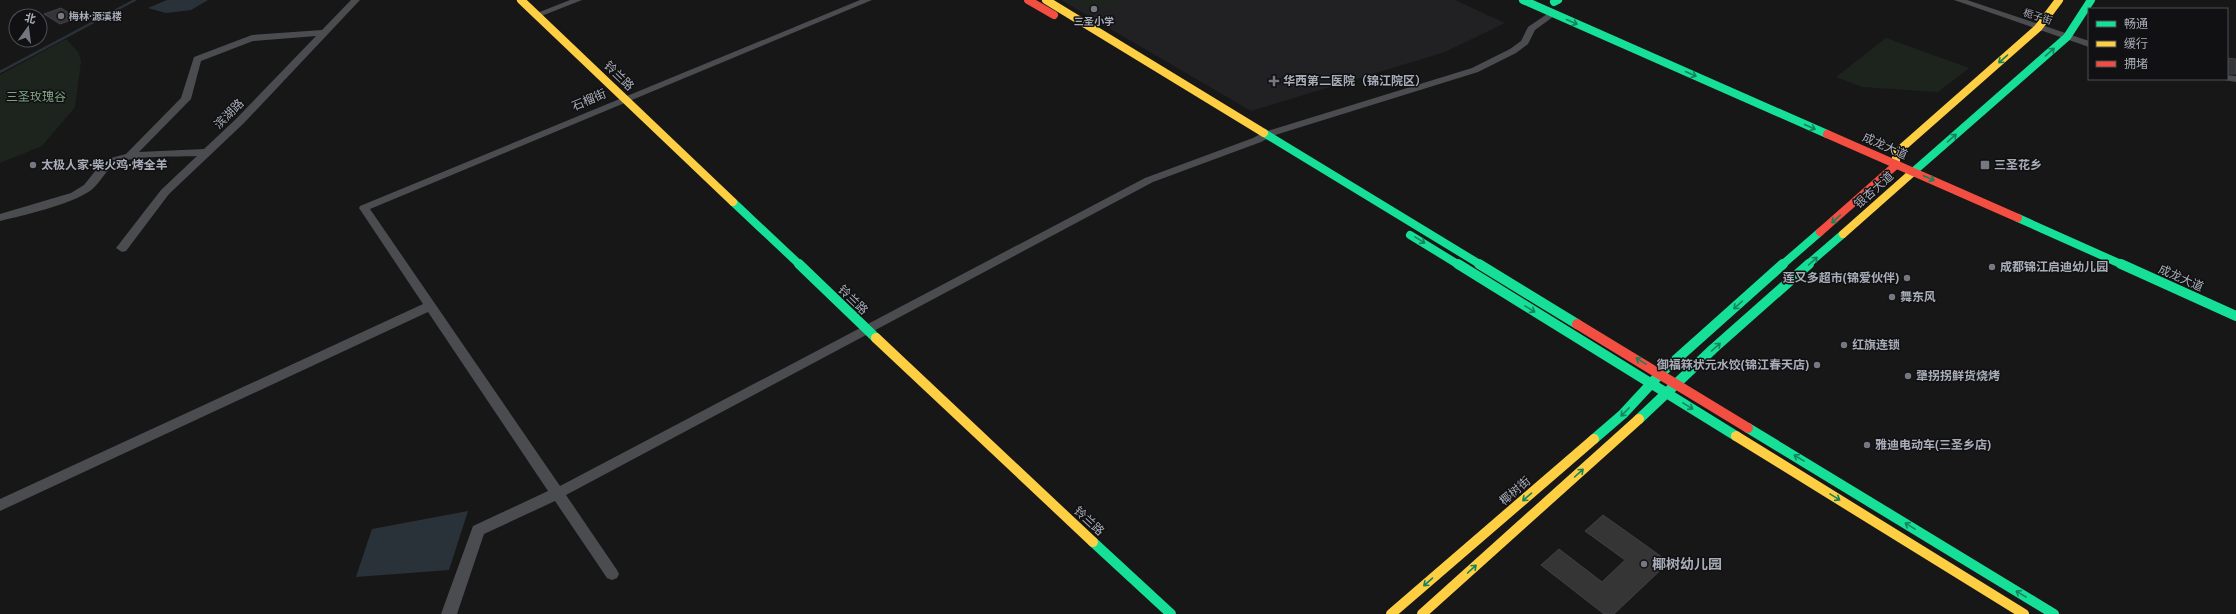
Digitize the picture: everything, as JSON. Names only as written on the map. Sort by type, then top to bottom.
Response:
[{"type":"main road","name":"铃兰路","points":[[521,0],[866,329],[1171,614]]},
{"type":"main road","points":[[1028,0],[1284,157]]},
{"type":"main road","points":[[1046,0],[2054,614]]},
{"type":"main road","name":"成龙大道","points":[[1523,0],[2236,316]]},
{"type":"main road","points":[[1892,151],[2038,28],[2059,0]]},
{"type":"main road","name":"银杏大道","points":[[1668,394],[1714,349],[1913,172],[1926,165],[2067,37],[2091,0]]},
{"type":"main road","name":"成龙大道","points":[[1892,151],[1926,165]]},
{"type":"main road","name":"银杏大道","points":[[1651,383],[1896,165],[1892,151]]},
{"type":"main road","points":[[1400,228],[2024,614]]},
{"type":"main road","name":"椰树街","points":[[1391,614],[1623,414],[1651,383]]},
{"type":"main road","points":[[1422,614],[1668,394]]},
{"type":"street","name":"滨湖路","points":[[122,248],[165,192],[209,152],[356,0]]},
{"type":"street","points":[[536,15],[578,0]]},
{"type":"street","name":"石榴街","points":[[430,306],[364,208],[868,0]]},
{"type":"street","name":"栀子街","points":[[1958,0],[2088,44]]},
{"type":"street","points":[[449,614],[478,530],[558,493],[1149,180],[1257,140],[1268,134],[1475,70],[1513,51],[1525,42],[1531,30],[1554,14]]},
{"type":"street","points":[[130,156],[186,99],[197,59],[252,38],[325,33]]},
{"type":"street","points":[[0,218],[75,195],[88,187],[104,167],[115,160],[130,156],[209,152]]},
{"type":"street","points":[[0,505],[430,306],[612,574]]},
{"type":"shaded area","points":[[167,0],[208,0],[191,10],[166,13],[148,8]]},
{"type":"shaded area","name":"华西第二医院（锦江院区）","points":[[1061,0],[1455,0],[1505,23],[1445,52],[1251,111]]},
{"type":"shaded area","points":[[468,511],[449,570],[356,577],[372,529]]},
{"type":"green space","points":[[1068,0],[1120,0],[1093,13]]},
{"type":"green space","points":[[1886,38],[1969,68],[1938,92],[1862,87],[1836,77]]},
{"type":"green space","name":"三圣玫瑰谷","points":[[66,39],[78,52],[81,61],[75,107],[42,146],[0,163],[0,75]]},
{"type":"building","name":"梅林·源溪楼","points":[[61,8],[77,18],[60,24],[48,16],[48,13]]},
{"type":"building","points":[[2228,58],[2236,59],[2236,74],[2228,74]]},
{"type":"building","name":"椰树幼儿园","points":[[1603,515],[1669,562],[1614,614],[1604,614],[1541,565],[1559,549],[1602,582],[1625,560],[1585,531]]},
{"type":"waterway","points":[[0,72],[135,0]]},
{"type":"traffic: fast","points":[[1523,0],[1827,134]]},
{"type":"traffic: fast","points":[[1554,2],[1558,0]]},
{"type":"traffic: fast","points":[[1913,172],[2067,37],[2091,0]]},
{"type":"traffic: fast","points":[[1264,133],[1577,324]]},
{"type":"traffic: fast","points":[[733,202],[876,338]]},
{"type":"traffic: fast","points":[[2018,218],[2236,316]]},
{"type":"traffic: fast","points":[[1594,439],[1623,414],[1661,373],[1820,232]]},
{"type":"traffic: fast","points":[[1639,419],[1713,349],[1843,234]]},
{"type":"traffic: fast","points":[[1410,235],[1736,436]]},
{"type":"traffic: fast","points":[[1748,428],[2054,614]]},
{"type":"traffic: fast","points":[[1093,542],[1171,614]]},
{"type":"traffic: slow","points":[[521,0],[733,202]]},
{"type":"traffic: slow","points":[[1046,0],[1264,133]]},
{"type":"traffic: slow","points":[[1896,165],[1896,153],[2038,28],[2059,0]]},
{"type":"traffic: slow","points":[[1843,234],[1913,172]]},
{"type":"traffic: slow","points":[[876,338],[1093,542]]},
{"type":"traffic: slow","points":[[1422,614],[1639,419]]},
{"type":"traffic: slow","points":[[1736,436],[2024,614]]},
{"type":"traffic: slow","points":[[1391,614],[1594,439]]},
{"type":"traffic: jam","points":[[1028,0],[1054,15]]},
{"type":"traffic: jam","points":[[1827,134],[2018,218]]},
{"type":"traffic: jam","points":[[1820,232],[1896,165]]},
{"type":"traffic: jam","points":[[1577,324],[1748,428]]},
{"type":"place","name":"三圣小学","points":[[1094,9]]},
{"type":"place","name":"梅林·源溪楼","points":[[61,16]]},
{"type":"place","name":"华西第二医院（锦江院区）","points":[[1274,81]]},
{"type":"place","name":"太极人家·柴火鸡·烤全羊","points":[[33,165]]},
{"type":"place","name":"三圣花乡","points":[[1985,165]]},
{"type":"place","name":"成都锦江启迪幼儿园","points":[[1992,267]]},
{"type":"place","name":"莲又多超市(锦爱伙伴)","points":[[1907,278]]},
{"type":"place","name":"舞东风","points":[[1892,297]]},
{"type":"place","name":"红旗连锁","points":[[1844,345]]},
{"type":"place","name":"御福箖状元水饺(锦江春天店)","points":[[1817,365]]},
{"type":"place","name":"犟拐拐鲜货烧烤","points":[[1908,376]]},
{"type":"place","name":"雅迪电动车(三圣乡店)","points":[[1867,445]]},
{"type":"place","name":"椰树幼儿园","points":[[1644,564]]}]
